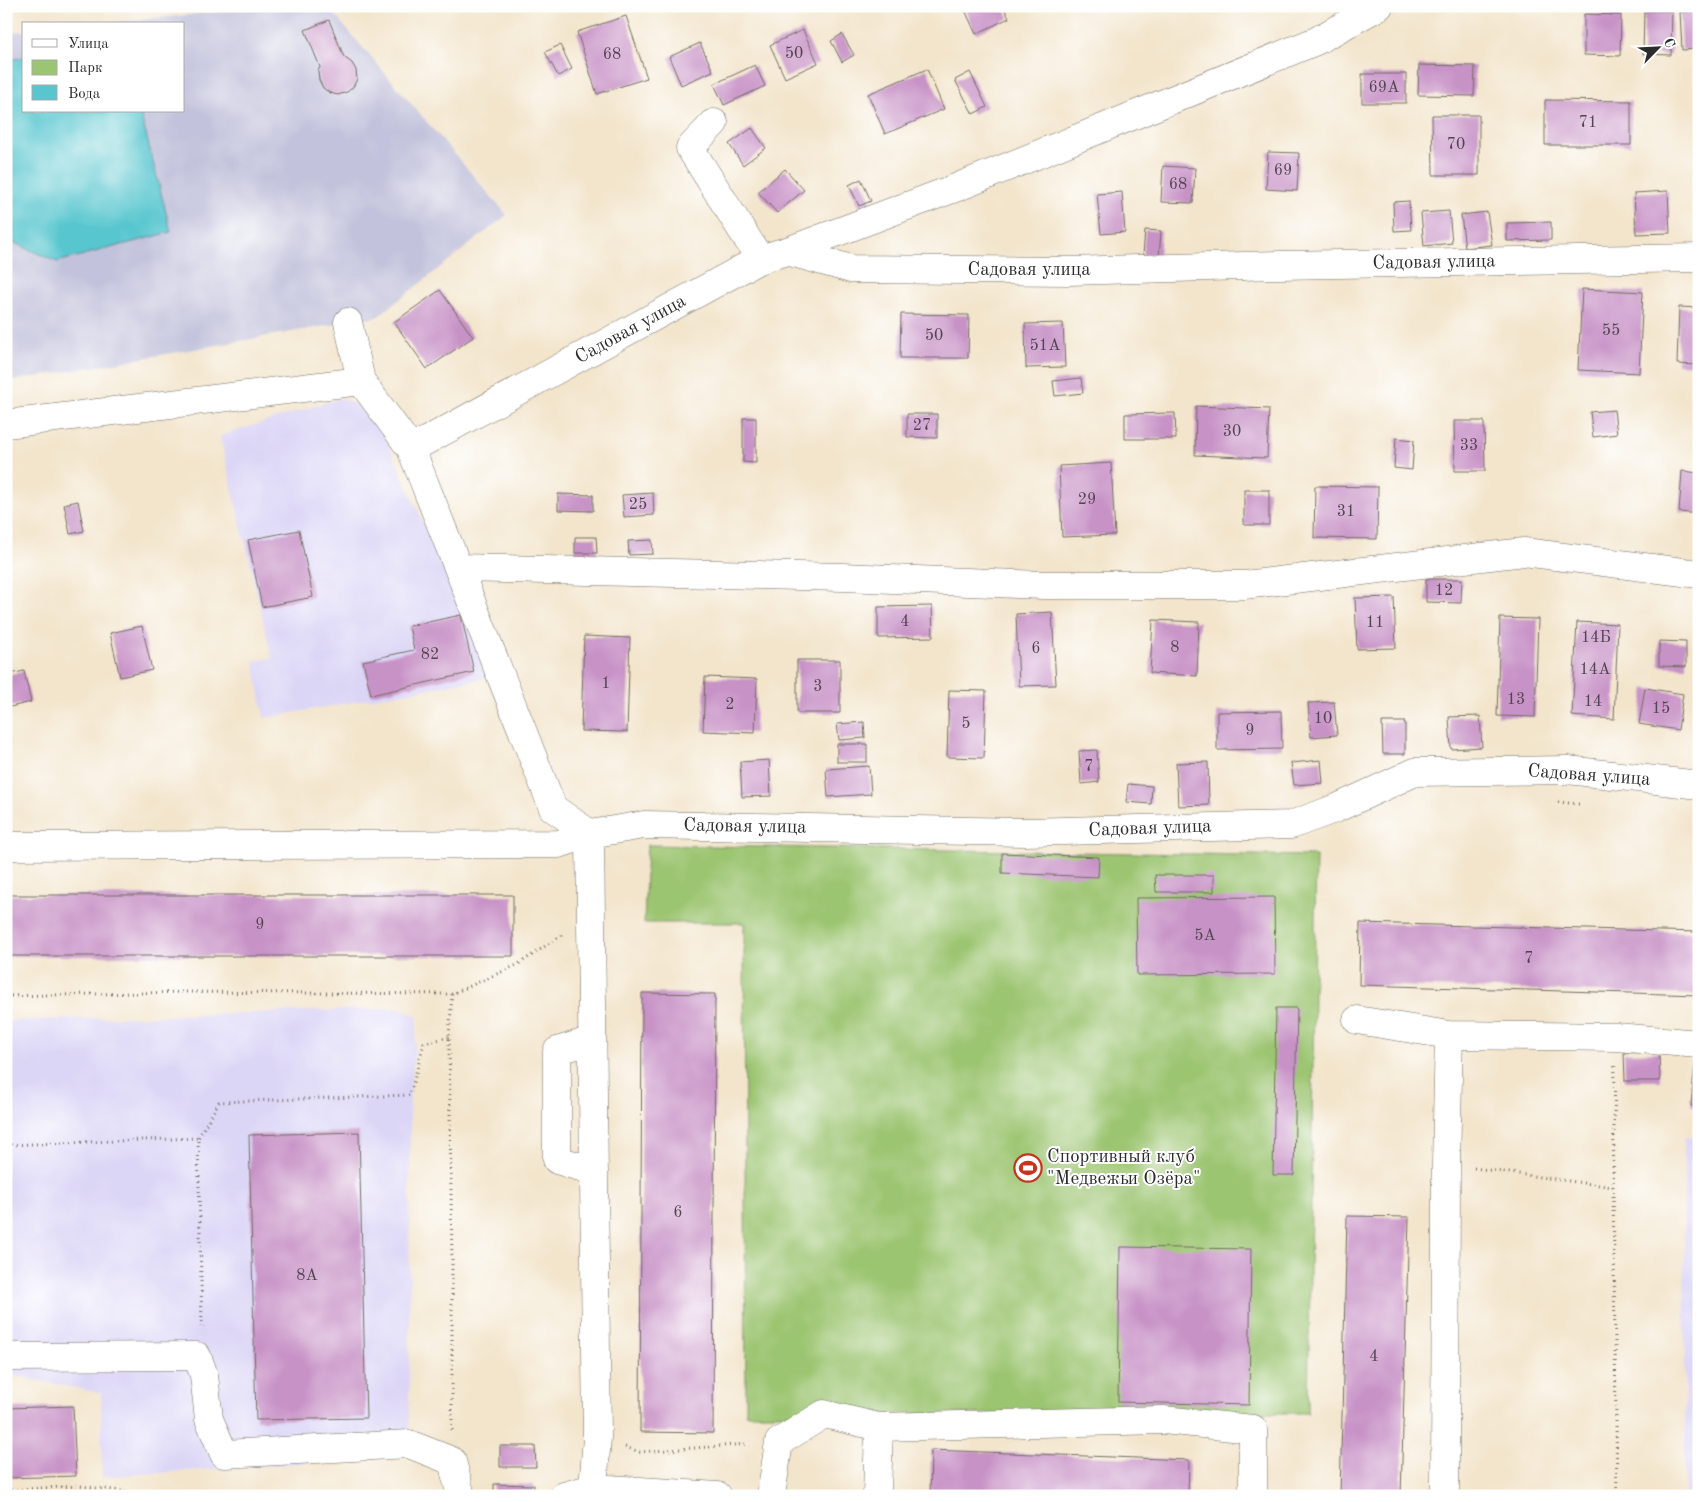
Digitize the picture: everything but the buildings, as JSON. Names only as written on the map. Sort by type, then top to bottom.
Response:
[{"type":"street","points":[[787,251],[958,187],[1316,41],[1379,6]]},
{"type":"street","points":[[714,123],[690,148],[760,259]]},
{"type":"street","name":"Садовая улица","points":[[412,449],[760,259],[787,251],[851,270],[1058,271],[1699,258]]},
{"type":"street","points":[[348,322],[361,381],[412,449],[553,808],[590,834],[597,1437],[593,1488]]},
{"type":"street","points":[[6,424],[361,381]]},
{"type":"street","points":[[458,568],[842,577],[1043,584],[1244,585],[1524,552],[1699,574]]},
{"type":"street","name":"Садовая улица","points":[[6,846],[559,844],[590,834],[644,825],[1026,832],[1291,824],[1337,808],[1415,772],[1568,770],[1699,785]]},
{"type":"street","points":[[1357,1020],[1449,1035],[1616,1038],[1699,1044]]},
{"type":"street","points":[[1445,1496],[1446,1164],[1449,1035]]},
{"type":"street","points":[[592,1040],[557,1051],[557,1160],[594,1170]]},
{"type":"street","points":[[6,1357],[197,1356],[204,1375],[210,1419],[224,1454],[409,1444],[452,1461],[461,1496]]},
{"type":"street","points":[[771,1496],[779,1442],[824,1414],[879,1428],[1163,1420],[1253,1429],[1253,1496]]},
{"type":"street","points":[[877,1496],[879,1428]]},
{"type":"street","points":[[564,1496],[593,1488],[718,1496]]},
{"type":"path","points":[[6,996],[185,992],[452,994],[517,965],[557,938],[592,918]]},
{"type":"path","points":[[452,994],[449,1038],[452,1461]]},
{"type":"path","points":[[197,1356],[203,1344],[198,1138],[219,1102],[410,1095],[424,1043],[449,1038]]},
{"type":"path","points":[[1616,1038],[1613,1187],[1617,1496]]},
{"type":"path","points":[[6,1145],[198,1138]]},
{"type":"path","points":[[1446,1164],[1613,1187]]},
{"type":"path","points":[[597,1437],[640,1452],[779,1442]]},
{"type":"path","points":[[6,1490],[80,1486],[162,1496]]},
{"type":"shaded area","points":[[279,6],[327,6],[507,215],[377,317],[6,382],[6,33],[22,31],[22,112],[185,112],[185,22],[117,22]]},
{"type":"shaded area","points":[[341,398],[375,414],[492,677],[264,718],[254,661],[272,658],[220,436]]},
{"type":"shaded area","points":[[400,1008],[418,1017],[410,1095],[409,1444],[399,1456],[102,1477],[101,1393],[6,1374],[6,1021]]},
{"type":"shaded area","points":[[1684,1137],[1699,1138],[1699,1496],[1685,1496]]},
{"type":"green space","name":"Спортивный клуб \"Медвежьи Озёра\"","points":[[647,845],[1316,856],[1308,1413],[746,1414],[744,923],[644,923]]},
{"type":"water","points":[[22,57],[22,112],[140,112],[171,232],[57,262],[6,239],[6,61]]},
{"type":"place","name":"Спортивный клуб \"Медвежьи Озёра\"","points":[[1028,1168]]}]
